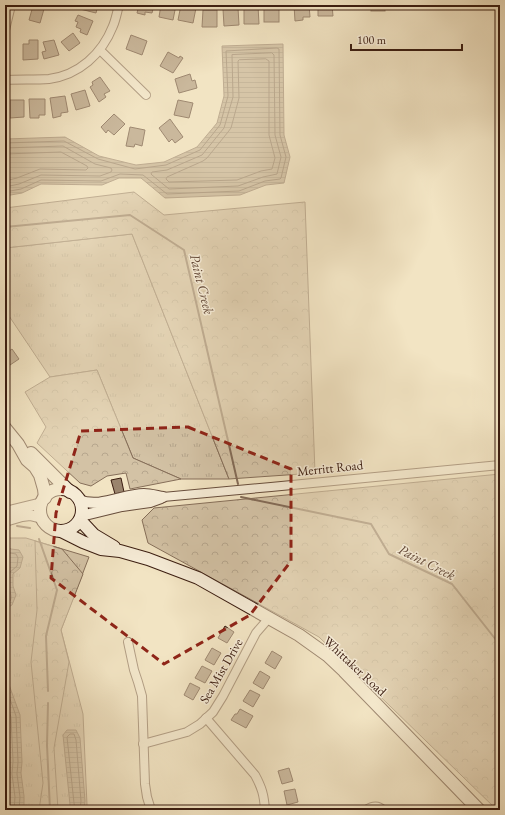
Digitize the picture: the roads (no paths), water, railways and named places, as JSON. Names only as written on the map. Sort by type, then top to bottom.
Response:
[{"type":"main road","points":[[5,428],[18,444],[27,460],[35,467],[40,475],[44,489],[44,500]]},
{"type":"main road","points":[[18,444],[33,454],[75,496],[82,505],[81,518],[72,528],[60,531],[49,527],[42,518],[41,508],[44,500],[49,494],[59,490],[65,490],[75,496]]},
{"type":"main road","name":"Whittaker Road","points":[[81,518],[94,535],[120,551]]},
{"type":"main road","name":"Whittaker Road","points":[[60,531],[83,542],[101,548],[120,551],[148,559],[198,578],[299,635],[327,655],[344,670],[479,810]]},
{"type":"street","points":[[5,30],[12,5]]},
{"type":"street","points":[[5,80],[47,79],[65,75],[84,65],[100,50],[113,26],[119,5]]},
{"type":"street","points":[[100,50],[146,95]]},
{"type":"street","name":"Merritt Road","points":[[75,496],[88,503],[96,503],[145,494],[163,497],[500,464]]},
{"type":"street","name":"Merritt Road","points":[[81,518],[122,506],[150,502],[163,497]]},
{"type":"street","points":[[5,512],[44,500]]},
{"type":"street","points":[[5,520],[30,515],[42,518]]},
{"type":"street","name":"Sea Mist Drive","points":[[144,744],[187,732],[200,724],[213,712],[256,633],[269,618]]},
{"type":"street","points":[[128,642],[134,670],[142,696],[146,797],[151,810]]},
{"type":"street","points":[[206,718],[255,774],[264,794],[265,810]]},
{"type":"street","points":[[366,810],[374,806],[383,810]]},
{"type":"water","points":[[283,44],[284,135],[290,157],[284,183],[266,185],[240,195],[165,198],[141,178],[119,178],[102,185],[41,184],[22,193],[5,196],[5,139],[65,137],[99,156],[136,165],[164,162],[197,147],[217,123],[224,96],[222,46]]},
{"type":"water","points":[[5,545],[11,549],[19,550],[23,557],[20,568],[13,574],[13,586],[16,595],[12,605],[5,609]]},
{"type":"water","points":[[5,679],[8,682],[20,715],[21,773],[24,796],[24,807],[22,810],[5,810]]},
{"type":"water","points":[[67,730],[76,730],[80,738],[85,801],[84,810],[72,810],[70,805],[63,735]]},
{"type":"waterway","name":"Paint Creek","points":[[5,227],[130,215],[184,250],[238,484]]},
{"type":"waterway","name":"Paint Creek","points":[[241,497],[371,524],[389,554],[452,584],[500,645]]},
{"type":"waterway","points":[[17,526],[30,528]]},
{"type":"waterway","points":[[39,539],[57,590],[46,636],[48,691]]},
{"type":"waterway","points":[[48,703],[47,745],[50,810]]}]
